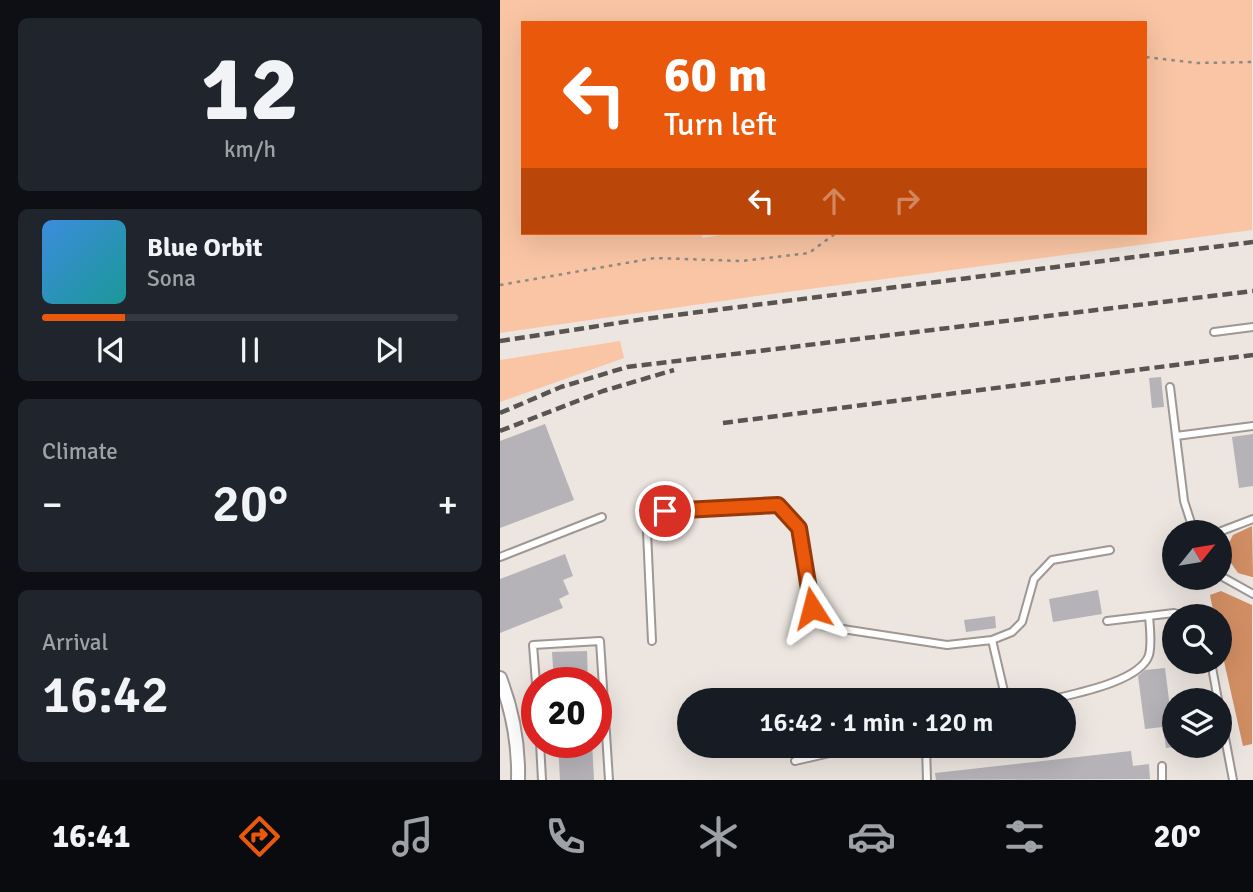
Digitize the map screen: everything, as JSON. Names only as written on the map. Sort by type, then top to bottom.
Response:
[{"type":"street","points":[[500,678],[511,706],[517,738],[519,780]]},
{"type":"lane","points":[[1214,332],[1252,327]]},
{"type":"lane","points":[[1170,387],[1184,501],[1190,520]]},
{"type":"lane","points":[[1176,436],[1252,426]]},
{"type":"lane","points":[[652,641],[647,533],[665,511],[778,505],[799,528],[812,608],[823,626],[947,645],[992,640],[1012,632],[1022,622],[1034,579],[1052,560],[1110,551]]},
{"type":"lane","points":[[500,557],[602,517]]},
{"type":"lane","points":[[1232,527],[1252,519]]},
{"type":"lane","points":[[1232,582],[1252,594]]},
{"type":"lane","points":[[1107,621],[1162,614]]},
{"type":"lane","points":[[1076,692],[1116,681],[1148,658],[1149,616]]},
{"type":"lane","points":[[992,640],[1003,688]]},
{"type":"lane","points":[[535,667],[533,645],[600,641],[602,667]]},
{"type":"lane","points":[[541,758],[542,780]]},
{"type":"lane","points":[[608,758],[609,780]]},
{"type":"lane","points":[[795,761],[808,758]]},
{"type":"lane","points":[[926,758],[927,780]]},
{"type":"lane","points":[[1229,758],[1233,780]]},
{"type":"lane","points":[[1162,766],[1162,780]]},
{"type":"path","points":[[1147,57],[1197,63],[1252,62]]},
{"type":"path","points":[[500,285],[655,258],[741,261],[809,253],[833,235]]},
{"type":"shaded area","points":[[500,0],[1252,0],[1252,230],[500,333]]},
{"type":"shaded area","points":[[620,341],[624,358],[500,402],[500,360]]},
{"type":"shaded area","points":[[1252,526],[1253,577],[1238,573],[1232,564],[1233,535]]},
{"type":"shaded area","points":[[1221,591],[1252,605],[1252,744],[1243,746],[1227,674],[1232,674],[1232,604],[1212,604],[1210,595]]},
{"type":"building","points":[[1161,377],[1164,407],[1152,408],[1149,378]]},
{"type":"building","points":[[545,424],[574,500],[500,528],[500,441]]},
{"type":"building","points":[[1253,434],[1253,486],[1239,488],[1232,437]]},
{"type":"building","points":[[565,554],[573,576],[563,580],[569,594],[559,599],[563,608],[500,633],[500,579]]},
{"type":"building","points":[[1098,590],[1102,614],[1053,622],[1049,599]]},
{"type":"building","points":[[995,616],[996,628],[966,632],[964,620]]},
{"type":"building","points":[[587,651],[588,667],[553,667],[552,652]]},
{"type":"building","points":[[1162,668],[1162,674],[1166,674],[1168,688],[1162,688],[1162,727],[1145,729],[1138,676],[1145,670]]},
{"type":"building","points":[[1131,751],[1133,766],[1149,764],[1150,779],[936,780],[935,773],[1076,758]]},
{"type":"building","points":[[559,758],[593,758],[594,780],[560,780]]},
{"type":"railway","points":[[500,341],[644,319],[1253,242]]},
{"type":"railway","points":[[500,413],[561,387],[627,367],[1253,291]]},
{"type":"railway","points":[[723,423],[1253,355]]},
{"type":"railway","points":[[500,431],[603,391],[674,370]]},
{"type":"route","points":[[665,511],[778,505],[799,528],[812,608]]}]
